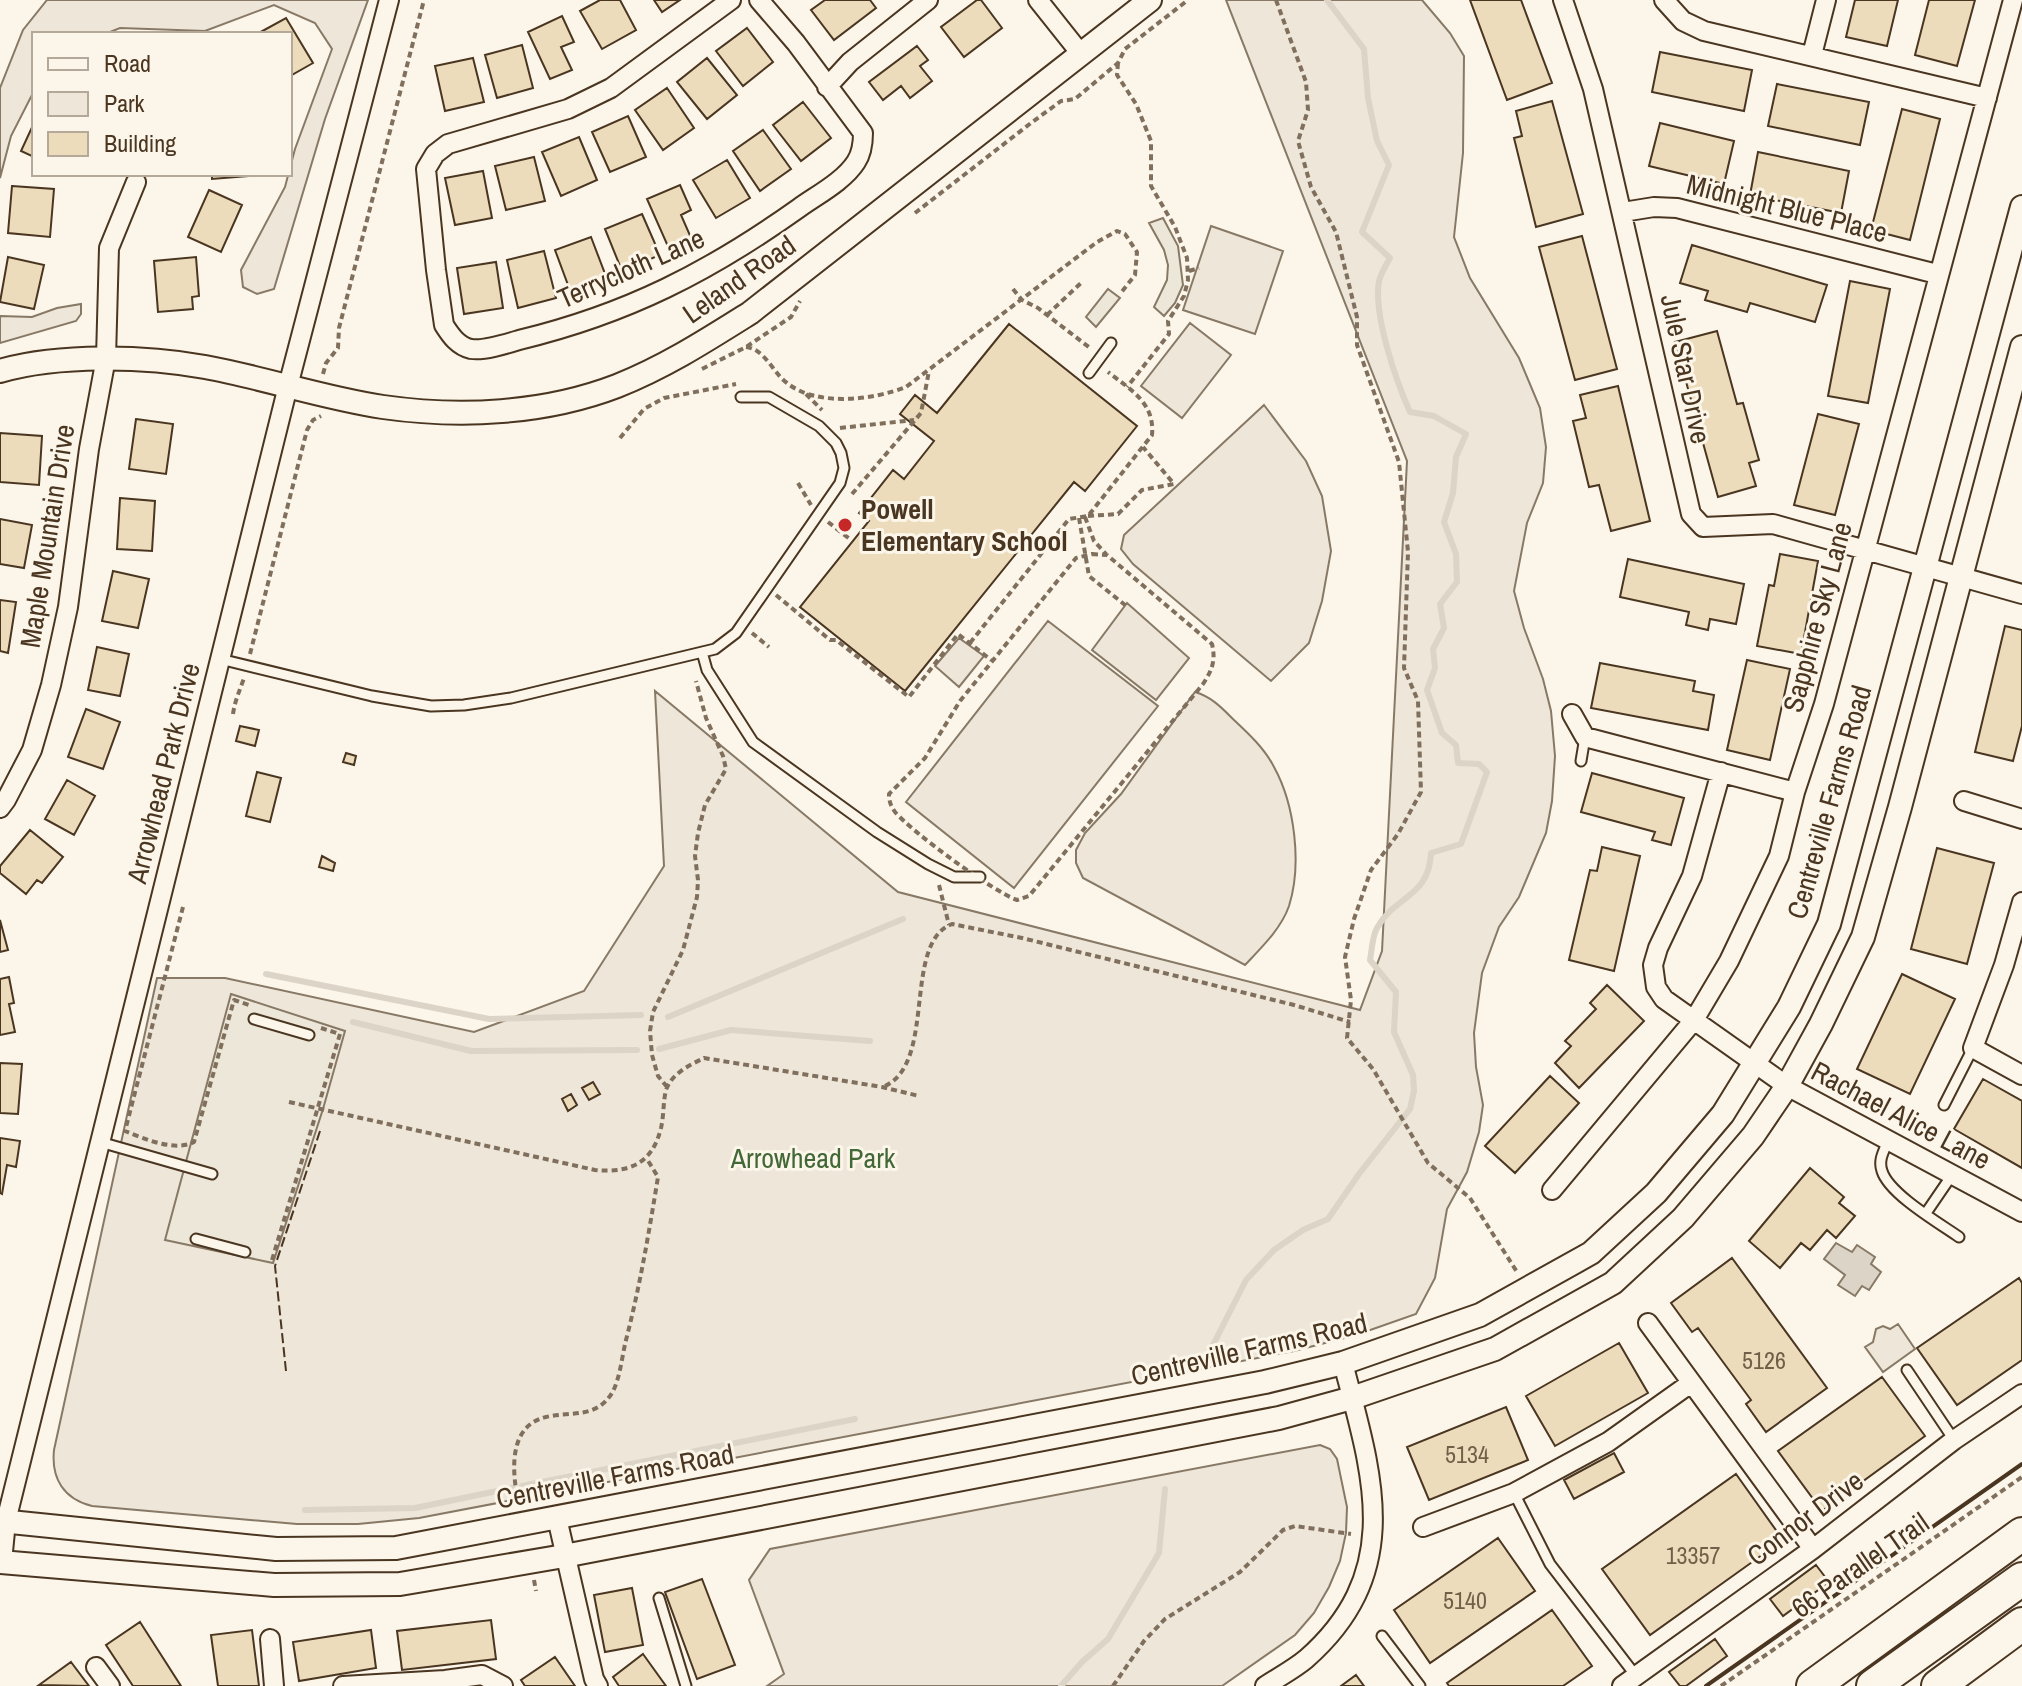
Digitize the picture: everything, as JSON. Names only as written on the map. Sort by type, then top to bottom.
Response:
[{"type":"highway","points":[[1813,1686],[2022,1534]]},
{"type":"highway","points":[[1873,1686],[2022,1579]]},
{"type":"highway","points":[[1790,1686],[1958,1580]]},
{"type":"highway","points":[[1938,1686],[2022,1624]]},
{"type":"street","name":"Arrowhead Park Drive","points":[[1,1562],[3,1521],[288,386],[389,0]]},
{"type":"street","name":"Terrycloth Lane","points":[[731,0],[611,88],[568,109],[448,144],[435,154],[426,169],[431,225],[444,325],[455,341],[472,349],[571,328],[692,277],[744,247],[829,187],[855,164],[863,147],[863,133],[827,87]]},
{"type":"street","points":[[759,0],[796,43],[827,87],[850,62],[928,0]]},
{"type":"street","points":[[1038,0],[1081,54]]},
{"type":"street","name":"Leland Road","points":[[0,371],[19,365],[106,358],[203,366],[384,407],[471,413],[550,405],[616,386],[682,355],[750,313],[1150,0]]},
{"type":"street","name":"Jule Star Drive","points":[[1563,0],[1593,89],[1691,514],[1703,527],[1773,524],[2022,594]]},
{"type":"street","points":[[1664,0],[1683,21],[1704,31],[1987,98]]},
{"type":"street","points":[[1812,55],[1826,0]]},
{"type":"street","name":"Sapphire Sky Lane","points":[[1552,1190],[1694,1020],[1729,961],[1779,856],[1795,792],[1824,704],[2013,0]]},
{"type":"street","name":"Maple Mountain Drive","points":[[0,808],[32,750],[51,685],[68,607],[89,449],[106,358],[109,248],[136,182]]},
{"type":"street","name":"Midnight Blue Place","points":[[1623,212],[1654,207],[1677,208],[1937,274]]},
{"type":"street","name":"Centreville Farms Road","points":[[3,1521],[276,1549],[396,1548],[1265,1382],[1343,1363],[1480,1315],[1591,1253],[1656,1193],[1723,1114],[1789,1007],[1829,924],[2022,207]]},
{"type":"street","points":[[1,1562],[274,1585],[400,1584],[530,1562],[1279,1418],[1352,1398],[1495,1349],[1613,1283],[1683,1218],[1753,1136],[1787,1086],[1863,937],[2022,347]]},
{"type":"street","points":[[1572,714],[1585,737],[1795,792]]},
{"type":"street","name":"Rachael Alice Lane","points":[[1721,772],[1692,876],[1653,965],[1656,987],[1664,999],[1787,1086],[2022,1212]]},
{"type":"street","points":[[1964,801],[2022,819]]},
{"type":"street","points":[[2022,902],[2004,965],[1973,1048],[2022,1075]]},
{"type":"street","points":[[1648,1323],[1813,1549]]},
{"type":"street","points":[[1265,1686],[1306,1659],[1340,1621],[1363,1586],[1375,1534],[1371,1479],[1343,1363]]},
{"type":"street","points":[[1423,1527],[1514,1493],[1608,1442],[1691,1383]]},
{"type":"street","name":"Connor Drive","points":[[1629,1681],[1813,1549],[1954,1440],[2022,1394]]},
{"type":"street","points":[[557,1518],[598,1686]]},
{"type":"street","points":[[270,1639],[274,1686]]},
{"type":"street","points":[[96,1667],[110,1686]]},
{"type":"street","points":[[343,1686],[482,1675],[503,1686]]},
{"type":"lane","points":[[1089,373],[1111,343]]},
{"type":"lane","points":[[220,659],[372,696],[431,706],[464,705],[511,698],[702,652],[726,643],[742,626],[840,483],[844,468],[836,443],[819,426],[769,397],[741,397]]},
{"type":"lane","points":[[702,652],[706,667],[753,742],[877,832],[937,868],[954,877],[980,877]]},
{"type":"lane","points":[[1581,761],[1585,737]]},
{"type":"lane","points":[[254,1019],[309,1030]]},
{"type":"lane","points":[[1944,1105],[1973,1048]]},
{"type":"lane","points":[[1888,1141],[1881,1158],[1881,1171],[1891,1187],[1959,1237]]},
{"type":"lane","points":[[100,1142],[212,1174]]},
{"type":"lane","points":[[1926,1213],[1952,1175]]},
{"type":"lane","points":[[196,1239],[245,1252]]},
{"type":"lane","points":[[1907,1370],[1954,1440]]},
{"type":"lane","points":[[1514,1493],[1550,1564],[1629,1681]]},
{"type":"lane","points":[[659,1598],[686,1686]]},
{"type":"lane","points":[[1382,1636],[1420,1686]]},
{"type":"path","points":[[233,714],[235,699],[243,687],[307,430],[315,419],[312,414],[326,363],[331,361],[338,348],[339,328],[424,0]]},
{"type":"path","points":[[1276,0],[1306,82],[1308,110],[1298,141],[1311,187],[1336,232],[1357,317],[1357,345],[1399,462],[1408,552],[1404,668],[1418,701],[1421,792],[1398,834],[1371,870],[1354,919],[1345,957],[1351,1000],[1347,1038],[1373,1069],[1428,1163],[1470,1198],[1517,1272]]},
{"type":"path","points":[[1118,63],[1117,75],[1136,104],[1151,141],[1151,186],[1183,242],[1189,271],[1184,296],[1168,321],[1169,334],[1127,387]]},
{"type":"path","points":[[746,347],[752,347],[786,383],[804,393],[840,399],[884,396],[906,387],[929,371],[1107,235],[1117,231],[1125,234],[1137,252],[1135,275],[1120,294]]},
{"type":"path","points":[[1189,271],[1199,268]]},
{"type":"path","points":[[1047,315],[1082,282]]},
{"type":"path","points":[[1013,289],[1022,300],[1047,315],[1099,359],[1148,406],[1152,435],[1084,517],[1089,576],[1125,605]]},
{"type":"path","points":[[851,496],[921,413],[929,371]]},
{"type":"path","points":[[620,438],[644,409],[664,398],[742,383]]},
{"type":"path","points":[[775,385],[786,383]]},
{"type":"path","points":[[660,390],[664,398]]},
{"type":"path","points":[[840,428],[915,420]]},
{"type":"path","points":[[970,643],[1069,519],[1118,514],[1142,490],[1174,484],[1143,447]]},
{"type":"path","points":[[830,525],[837,515]]},
{"type":"path","points":[[1084,517],[1094,541],[1107,555],[1212,644],[1215,657],[1211,672],[1029,896],[1021,900],[1013,899],[910,826],[892,807],[889,794],[925,758],[960,701],[1076,558],[1107,555]]},
{"type":"path","points":[[767,589],[830,640],[836,640],[909,697],[958,634],[992,661]]},
{"type":"path","points":[[772,609],[780,598]]},
{"type":"path","points":[[742,626],[769,647]]},
{"type":"path","points":[[748,641],[759,627]]},
{"type":"path","points":[[667,1088],[658,1076],[652,1055],[650,1031],[653,1012],[686,938],[697,897],[695,856],[698,833],[705,805],[726,769],[703,708],[693,670],[706,667]]},
{"type":"path","points":[[243,687],[252,684]]},
{"type":"path","points":[[937,868],[935,873],[949,925]]},
{"type":"path","points":[[183,907],[125,1131],[173,1145],[185,1146],[194,1142],[234,1000],[264,1010]]},
{"type":"path","points":[[882,1087],[897,1079],[906,1065],[925,966],[937,935],[949,925],[1022,938],[1294,1005],[1350,1022]]},
{"type":"path","points":[[272,1260],[340,1034],[309,1030]]},
{"type":"path","points":[[289,1102],[611,1171],[626,1169],[647,1159],[661,1128],[667,1088],[687,1066],[704,1058],[882,1087],[919,1096]]},
{"type":"path","points":[[523,1525],[516,1490],[514,1448],[527,1425],[544,1417],[600,1408],[613,1391],[642,1278],[658,1177],[647,1159]]},
{"type":"path","name":"66 Parallel Trail","points":[[1721,1686],[2022,1477]]},
{"type":"path","points":[[1113,1686],[1144,1641],[1165,1619],[1240,1572],[1283,1530],[1295,1526],[1351,1534]]},
{"type":"path","points":[[530,1562],[536,1591]]},
{"type":"green space","points":[[47,0],[368,0],[325,119],[274,289],[257,294],[243,287],[241,270],[288,176],[292,176],[295,149],[332,49],[315,23],[274,5],[205,31],[120,28],[110,32],[32,32],[32,95],[11,136],[0,178],[0,88],[23,30]]},
{"type":"green space","name":"Arrowhead Park","points":[[1226,0],[1422,0],[1450,33],[1464,56],[1463,153],[1454,237],[1470,278],[1519,358],[1540,408],[1546,447],[1543,483],[1527,523],[1514,591],[1551,711],[1555,756],[1552,801],[1546,833],[1519,897],[1499,927],[1482,973],[1474,1033],[1483,1105],[1479,1132],[1467,1172],[1447,1209],[1435,1278],[1416,1314],[1356,1335],[1294,1351],[419,1518],[358,1524],[297,1524],[92,1506],[67,1493],[57,1479],[54,1450],[157,978],[225,978],[474,1032],[584,991],[664,866],[655,691],[898,892],[1360,1010],[1382,951],[1407,461]]},
{"type":"green space","points":[[1211,226],[1283,251],[1255,334],[1183,310]]},
{"type":"green space","points":[[81,304],[81,314],[76,321],[0,343],[0,316],[32,317]]},
{"type":"green space","points":[[1190,323],[1231,355],[1182,418],[1141,386]]},
{"type":"green space","points":[[1264,405],[1306,461],[1322,496],[1331,551],[1322,601],[1309,643],[1271,681],[1133,564],[1121,549],[1124,535]]},
{"type":"green space","points":[[1127,603],[1189,658],[1156,700],[1092,650]]},
{"type":"green space","points":[[1048,621],[1158,706],[1014,888],[906,802]]},
{"type":"green space","points":[[959,638],[984,656],[959,687],[935,666]]},
{"type":"green space","points":[[1195,692],[1216,703],[1261,748],[1281,782],[1291,817],[1296,854],[1289,906],[1276,930],[1245,965],[1083,878],[1076,863],[1076,850],[1085,833],[1121,794]]},
{"type":"green space","points":[[1898,1324],[1915,1349],[1883,1372],[1865,1347],[1873,1342],[1876,1329],[1883,1326],[1890,1329]]},
{"type":"green space","points":[[1320,1445],[1330,1449],[1337,1459],[1347,1507],[1340,1561],[1314,1613],[1295,1635],[1222,1686],[767,1686],[784,1674],[749,1580],[770,1549]]},
{"type":"shaded area","points":[[1163,218],[1178,246],[1183,285],[1175,303],[1164,316],[1154,307],[1167,280],[1168,265],[1164,250],[1149,223]]},
{"type":"shaded area","points":[[1108,289],[1120,298],[1096,327],[1086,317]]},
{"type":"shaded area","points":[[231,994],[345,1031],[273,1263],[165,1240]]},
{"type":"shaded area","points":[[1836,1243],[1852,1252],[1857,1245],[1875,1257],[1871,1264],[1881,1272],[1869,1290],[1862,1286],[1855,1296],[1838,1285],[1845,1275],[1824,1259]]},
{"type":"building","points":[[600,0],[620,0],[636,30],[602,49],[580,11]]},
{"type":"building","points":[[654,0],[680,0],[662,12]]},
{"type":"building","points":[[825,0],[870,0],[876,8],[834,40],[811,10]]},
{"type":"building","points":[[981,0],[1002,28],[964,57],[941,27]]},
{"type":"building","points":[[1470,0],[1521,0],[1552,83],[1507,100]]},
{"type":"building","points":[[1855,0],[1898,0],[1887,46],[1846,37]]},
{"type":"building","points":[[1929,0],[1975,0],[1957,66],[1915,55]]},
{"type":"building","points":[[562,16],[574,42],[561,47],[572,70],[550,79],[528,32]]},
{"type":"building","points":[[286,18],[313,63],[292,75],[292,32],[261,32]]},
{"type":"building","points":[[747,28],[773,62],[743,86],[716,51]]},
{"type":"building","points":[[522,45],[533,88],[497,98],[485,55]]},
{"type":"building","points":[[917,46],[928,60],[920,66],[932,81],[910,98],[901,86],[883,100],[869,82]]},
{"type":"building","points":[[1660,52],[1752,70],[1744,111],[1652,92]]},
{"type":"building","points":[[473,58],[484,102],[445,111],[435,66]]},
{"type":"building","points":[[707,58],[737,95],[707,119],[677,82]]},
{"type":"building","points":[[1777,84],[1869,102],[1860,145],[1768,126]]},
{"type":"building","points":[[667,88],[694,128],[663,150],[635,110]]},
{"type":"building","points":[[1552,101],[1583,214],[1536,227],[1514,138],[1522,136],[1516,111]]},
{"type":"building","points":[[803,102],[831,138],[801,161],[773,125]]},
{"type":"building","points":[[1902,109],[1940,119],[1910,240],[1871,230]]},
{"type":"building","points":[[628,116],[646,157],[610,172],[592,132]]},
{"type":"building","points":[[1660,123],[1734,141],[1724,184],[1649,166]]},
{"type":"building","points":[[32,127],[32,156],[21,151]]},
{"type":"building","points":[[763,130],[791,169],[760,191],[733,151]]},
{"type":"building","points":[[579,137],[597,180],[561,196],[542,152]]},
{"type":"building","points":[[1758,152],[1849,171],[1841,213],[1750,195]]},
{"type":"building","points":[[534,157],[545,201],[506,210],[495,166]]},
{"type":"building","points":[[727,160],[750,198],[716,218],[693,180]]},
{"type":"building","points":[[483,171],[492,218],[455,225],[445,178]]},
{"type":"building","points":[[212,176],[248,176],[212,179]]},
{"type":"building","points":[[680,185],[691,210],[681,215],[692,240],[670,251],[647,199]]},
{"type":"building","points":[[12,186],[54,189],[50,237],[8,233]]},
{"type":"building","points":[[209,190],[242,205],[221,252],[188,237]]},
{"type":"building","points":[[642,214],[660,255],[622,271],[605,229]]},
{"type":"building","points":[[1582,236],[1617,369],[1575,380],[1539,247]]},
{"type":"building","points":[[591,237],[607,279],[571,293],[555,250]]},
{"type":"building","points":[[1692,245],[1827,285],[1815,322],[1750,303],[1747,312],[1705,300],[1708,291],[1680,283]]},
{"type":"building","points":[[544,251],[556,298],[518,308],[507,260]]},
{"type":"building","points":[[8,257],[44,265],[34,309],[0,302]]},
{"type":"building","points":[[196,257],[199,296],[192,297],[193,309],[158,312],[154,261]]},
{"type":"building","points":[[496,262],[503,308],[464,314],[457,268]]},
{"type":"building","points":[[1850,281],[1890,289],[1868,403],[1828,396]]},
{"type":"building","points":[[1009,324],[1137,426],[1085,491],[1074,482],[905,691],[800,607],[869,521],[859,513],[893,470],[904,479],[934,441],[900,414],[915,395],[937,413]]},
{"type":"building","points":[[1717,331],[1737,404],[1743,403],[1759,460],[1749,463],[1756,486],[1718,497],[1675,342]]},
{"type":"building","points":[[1618,386],[1650,521],[1611,531],[1599,485],[1589,487],[1573,421],[1586,418],[1580,395]]},
{"type":"building","points":[[1818,414],[1859,424],[1835,515],[1794,505]]},
{"type":"building","points":[[136,419],[173,424],[166,474],[129,469]]},
{"type":"building","points":[[0,433],[42,436],[39,485],[0,482]]},
{"type":"building","points":[[120,498],[155,501],[152,551],[117,549]]},
{"type":"building","points":[[0,519],[32,525],[24,568],[0,564]]},
{"type":"building","points":[[1780,554],[1818,561],[1801,654],[1757,646],[1769,585],[1774,586]]},
{"type":"building","points":[[1628,559],[1744,584],[1736,624],[1710,619],[1708,630],[1686,625],[1689,612],[1620,597]]},
{"type":"building","points":[[113,571],[149,579],[138,628],[102,621]]},
{"type":"building","points":[[0,600],[16,602],[8,653],[0,651]]},
{"type":"building","points":[[2005,626],[2022,630],[2022,726],[2013,761],[1975,752]]},
{"type":"building","points":[[97,647],[129,654],[120,696],[88,690]]},
{"type":"building","points":[[1747,660],[1790,669],[1770,760],[1727,750]]},
{"type":"building","points":[[1600,663],[1695,681],[1693,691],[1714,695],[1708,730],[1591,708]]},
{"type":"building","points":[[86,709],[120,722],[103,769],[68,757]]},
{"type":"building","points":[[240,726],[259,730],[255,746],[236,741]]},
{"type":"building","points":[[346,753],[356,756],[354,765],[343,762]]},
{"type":"building","points":[[257,772],[281,778],[270,822],[246,816]]},
{"type":"building","points":[[1592,773],[1684,798],[1671,845],[1652,840],[1655,832],[1581,812]]},
{"type":"building","points":[[67,780],[95,796],[74,835],[45,819]]},
{"type":"building","points":[[30,830],[63,857],[42,883],[37,880],[26,894],[0,873],[0,866]]},
{"type":"building","points":[[1602,847],[1640,856],[1614,971],[1569,960],[1590,870],[1597,871]]},
{"type":"building","points":[[1937,848],[1994,863],[1967,964],[1911,949]]},
{"type":"building","points":[[322,856],[335,863],[333,871],[319,867]]},
{"type":"building","points":[[0,920],[8,950],[0,952]]},
{"type":"building","points":[[1902,974],[1955,999],[1910,1094],[1857,1069]]},
{"type":"building","points":[[9,977],[14,1003],[9,1004],[15,1032],[0,1035],[0,979]]},
{"type":"building","points":[[1607,985],[1644,1021],[1579,1088],[1555,1063],[1571,1046],[1565,1041],[1596,1009],[1590,1003]]},
{"type":"building","points":[[0,1063],[22,1064],[18,1114],[0,1113]]},
{"type":"building","points":[[1550,1076],[1579,1103],[1515,1173],[1485,1146]]},
{"type":"building","points":[[1983,1079],[2022,1101],[2022,1168],[1954,1129]]},
{"type":"building","points":[[593,1082],[600,1094],[589,1100],[582,1088]]},
{"type":"building","points":[[571,1094],[577,1105],[568,1111],[562,1099]]},
{"type":"building","points":[[0,1138],[20,1141],[16,1167],[7,1165],[2,1194],[0,1193]]},
{"type":"building","points":[[1810,1168],[1844,1197],[1839,1203],[1855,1216],[1836,1238],[1827,1230],[1810,1250],[1801,1243],[1780,1268],[1749,1241]]},
{"type":"building","points":[[1732,1258],[1827,1388],[1766,1432],[1746,1404],[1751,1400],[1698,1328],[1692,1332],[1671,1303]]},
{"type":"building","points":[[2019,1278],[2022,1283],[2022,1360],[1957,1405],[1917,1348]]},
{"type":"building","points":[[1619,1343],[1648,1393],[1555,1446],[1526,1396]]},
{"type":"building","points":[[1882,1377],[1925,1436],[1822,1511],[1778,1451]]},
{"type":"building","points":[[1506,1407],[1528,1460],[1429,1500],[1407,1447]]},
{"type":"building","points":[[1614,1453],[1624,1472],[1574,1499],[1564,1480]]},
{"type":"building","points":[[1736,1474],[1783,1540],[1650,1635],[1602,1569]]},
{"type":"building","points":[[1498,1538],[1535,1591],[1430,1663],[1394,1610]]},
{"type":"building","points":[[1816,1565],[1829,1582],[1783,1616],[1770,1599]]},
{"type":"building","points":[[702,1579],[735,1665],[697,1679],[665,1592]]},
{"type":"building","points":[[632,1588],[643,1645],[605,1652],[594,1595]]},
{"type":"building","points":[[1552,1610],[1592,1666],[1563,1686],[1449,1686],[1447,1683]]},
{"type":"building","points":[[491,1620],[496,1659],[402,1670],[397,1631]]},
{"type":"building","points":[[140,1622],[181,1686],[133,1686],[106,1645]]},
{"type":"building","points":[[252,1630],[259,1686],[218,1686],[211,1635]]},
{"type":"building","points":[[371,1630],[376,1668],[299,1681],[293,1642]]},
{"type":"building","points":[[1715,1639],[1727,1656],[1686,1686],[1680,1686],[1669,1672]]},
{"type":"building","points":[[643,1654],[666,1686],[619,1686],[613,1677]]},
{"type":"building","points":[[555,1657],[575,1686],[525,1686],[521,1680]]},
{"type":"building","points":[[71,1662],[89,1686],[39,1685]]},
{"type":"building","points":[[1356,1675],[1364,1686],[1341,1686]]},
{"type":"waterway","points":[[1212,1347],[1246,1280],[1274,1250],[1303,1230],[1328,1219],[1410,1109],[1414,1091],[1413,1075],[1394,1032],[1396,992],[1370,960],[1373,939],[1384,917],[1418,888],[1429,868],[1431,853],[1461,844],[1487,772],[1479,764],[1458,763],[1456,745],[1442,733],[1427,690],[1435,668],[1433,649],[1444,628],[1440,604],[1457,582],[1456,554],[1444,522],[1453,493],[1456,457],[1466,434],[1434,416],[1410,412],[1392,366],[1382,329],[1378,295],[1380,278],[1390,258],[1362,232],[1389,165],[1377,141],[1368,98],[1364,49],[1327,0]]},
{"type":"waterway","points":[[668,1017],[903,919]]},
{"type":"waterway","points":[[266,974],[489,1019],[641,1015]]},
{"type":"waterway","points":[[353,1022],[471,1051],[637,1050]]},
{"type":"waterway","points":[[659,1049],[731,1030],[870,1041]]},
{"type":"waterway","points":[[522,1486],[855,1419]]},
{"type":"waterway","points":[[305,1510],[415,1508],[512,1488]]},
{"type":"waterway","points":[[1061,1686],[1108,1639],[1159,1553],[1165,1489]]},
{"type":"fence","points":[[286,1371],[275,1266],[320,1131]]},
{"type":"wall","points":[[1706,1686],[2022,1464]]},
{"type":"place","name":"Powell Elementary School","points":[[845,525]]}]
